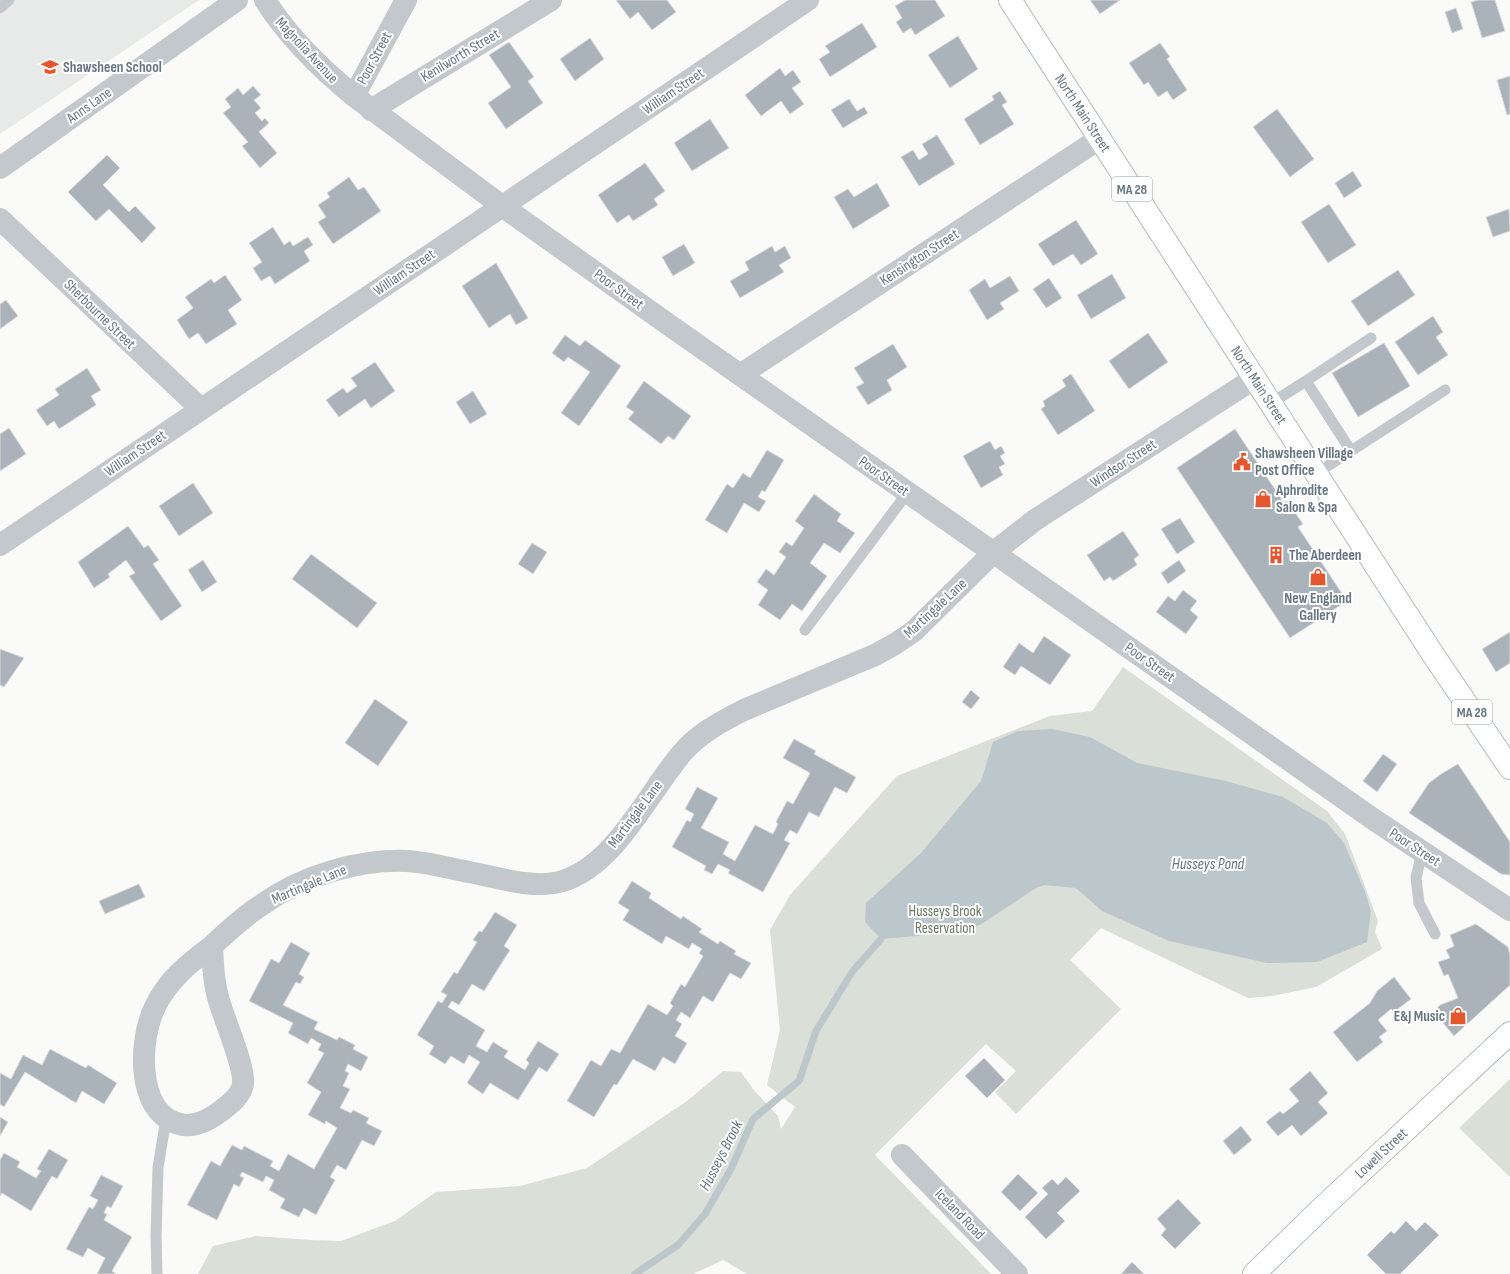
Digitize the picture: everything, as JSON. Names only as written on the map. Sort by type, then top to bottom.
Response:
[{"type":"main road","name":"North Main Street","points":[[1010,0],[1434,656],[1510,768]]},
{"type":"main road","name":"Lowell Street","points":[[1254,1274],[1330,1200],[1510,1033]]},
{"type":"street","name":"Anns Lane","points":[[0,168],[237,0]]},
{"type":"street","name":"Magnolia Avenue","points":[[265,0],[280,23],[305,51],[334,80],[354,96]]},
{"type":"street","name":"Poor Street","points":[[406,0],[354,96],[502,206],[740,375],[1373,819],[1510,910]]},
{"type":"street","name":"Kenilworth Street","points":[[371,110],[551,0]]},
{"type":"street","name":"William Street","points":[[0,545],[808,0]]},
{"type":"street","name":"Kensington Street","points":[[740,375],[1099,139]]},
{"type":"street","name":"Sherbourne Street","points":[[0,219],[201,409]]},
{"type":"street","name":"Windsor Street","points":[[994,552],[1035,520],[1255,378]]},
{"type":"street","name":"Martingale Lane","points":[[212,946],[218,996],[241,1067],[243,1084],[241,1091],[234,1100],[215,1115],[194,1125],[183,1125],[166,1118],[155,1108],[148,1089],[144,1069],[147,1028],[154,1008],[164,990],[190,962],[212,946],[245,916],[264,902],[312,879],[335,870],[360,864],[408,861],[527,882],[559,882],[576,875],[606,853],[620,838],[674,763],[697,739],[726,719],[744,710],[875,655],[895,644],[931,616],[994,552]]},
{"type":"street","name":"Iceland Road","points":[[902,1155],[1017,1274]]},
{"type":"lane","points":[[0,8],[9,0]]},
{"type":"lane","points":[[1271,403],[1372,338]]},
{"type":"lane","points":[[1306,381],[1351,451]]},
{"type":"lane","points":[[1317,473],[1445,390]]},
{"type":"lane","points":[[805,630],[908,492]]},
{"type":"lane","points":[[1422,852],[1416,878],[1419,903],[1435,934]]},
{"type":"lane","points":[[158,1274],[156,1236],[158,1168],[166,1118]]},
{"type":"shaded area","name":"Shawsheen School","points":[[0,0],[199,0],[0,134]]},
{"type":"green space","name":"Husseys Brook Reservation","points":[[1123,667],[1327,811],[1345,834],[1378,921],[1375,932],[1382,949],[1316,987],[1272,996],[1248,998],[1101,928],[1070,960],[1121,1009],[1016,1114],[995,1092],[1016,1071],[986,1044],[875,1155],[991,1274],[747,1274],[723,1260],[693,1274],[198,1274],[213,1246],[256,1236],[341,1241],[395,1221],[436,1192],[520,1186],[587,1168],[687,1101],[723,1071],[741,1072],[753,1089],[778,1116],[781,1129],[795,1107],[767,1085],[780,1030],[770,930],[790,895],[897,776],[1050,716],[1092,711]]},
{"type":"green space","points":[[1510,1079],[1510,1177],[1459,1128]]},
{"type":"water","name":"Husseys Pond","points":[[1052,729],[1090,737],[1137,763],[1226,781],[1283,797],[1327,823],[1344,843],[1365,892],[1371,911],[1367,942],[1317,962],[1267,963],[1169,941],[1102,911],[1076,888],[1044,885],[1036,888],[980,925],[916,936],[881,939],[865,922],[866,903],[921,853],[981,781],[993,742],[1018,731]]},
{"type":"building","points":[[616,0],[667,0],[676,12],[652,30],[638,12],[630,19]]},
{"type":"building","points":[[905,0],[935,0],[945,16],[915,35],[911,28],[903,33],[896,22],[902,18],[895,6]]},
{"type":"building","points":[[1090,0],[1120,0],[1100,14]]},
{"type":"building","points":[[1478,0],[1495,0],[1505,31],[1482,38],[1471,2]]},
{"type":"building","points":[[1456,8],[1463,29],[1452,33],[1445,12]]},
{"type":"building","points":[[862,23],[877,47],[830,77],[819,59],[830,52],[825,46]]},
{"type":"building","points":[[958,36],[978,69],[950,88],[928,55]]},
{"type":"building","points":[[590,38],[604,59],[575,81],[560,59]]},
{"type":"building","points":[[509,42],[534,77],[528,81],[543,103],[506,129],[488,103],[511,87],[489,55]]},
{"type":"building","points":[[1160,43],[1170,57],[1167,59],[1187,90],[1173,100],[1167,91],[1158,97],[1148,82],[1144,85],[1129,63]]},
{"type":"building","points":[[780,68],[785,76],[793,70],[801,82],[792,88],[804,104],[790,114],[781,101],[761,116],[745,95]]},
{"type":"building","points":[[1510,76],[1510,114],[1507,115],[1497,80]]},
{"type":"building","points":[[253,86],[261,95],[254,100],[261,108],[255,113],[262,121],[265,118],[269,123],[259,132],[277,153],[260,168],[242,146],[248,142],[223,113],[231,107],[225,99],[238,88],[243,95]]},
{"type":"building","points":[[1000,91],[1007,102],[1002,105],[1014,124],[980,145],[964,119],[994,100],[992,96]]},
{"type":"building","points":[[849,99],[857,111],[864,107],[868,113],[843,128],[831,110]]},
{"type":"building","points":[[1277,109],[1314,159],[1290,177],[1253,127]]},
{"type":"building","points":[[710,119],[729,148],[692,171],[674,143]]},
{"type":"building","points":[[937,135],[955,164],[919,186],[901,157],[913,150],[919,160],[928,154],[922,144]]},
{"type":"building","points":[[107,155],[120,168],[103,185],[129,212],[135,206],[156,228],[142,243],[109,209],[96,221],[68,192]]},
{"type":"building","points":[[645,163],[665,191],[654,199],[658,205],[633,221],[629,215],[617,223],[598,195]]},
{"type":"building","points":[[1353,171],[1362,186],[1344,198],[1335,183]]},
{"type":"building","points":[[349,177],[358,190],[364,187],[381,211],[333,244],[318,222],[326,217],[318,205],[330,197],[327,193]]},
{"type":"building","points":[[877,183],[890,206],[853,229],[834,197],[848,189],[854,197]]},
{"type":"building","points":[[1329,204],[1356,245],[1328,263],[1301,222]]},
{"type":"building","points":[[1509,209],[1510,231],[1493,237],[1486,217]]},
{"type":"building","points":[[1076,220],[1098,254],[1081,265],[1073,254],[1053,266],[1038,244]]},
{"type":"building","points":[[273,227],[284,245],[290,241],[293,246],[308,237],[313,245],[304,251],[310,261],[275,284],[270,276],[261,281],[253,268],[262,262],[249,243]]},
{"type":"building","points":[[684,244],[695,263],[673,276],[662,257]]},
{"type":"building","points":[[772,246],[775,252],[785,246],[791,258],[779,265],[784,272],[740,298],[730,281],[749,270],[745,262]]},
{"type":"building","points":[[496,263],[528,318],[516,325],[510,314],[489,328],[462,286]]},
{"type":"building","points":[[1398,270],[1415,295],[1368,326],[1351,301]]},
{"type":"building","points":[[1112,274],[1126,298],[1091,319],[1077,295]]},
{"type":"building","points":[[225,275],[242,300],[228,310],[237,324],[206,344],[198,333],[189,339],[177,320],[193,308],[185,297],[211,279],[214,283]]},
{"type":"building","points":[[1010,276],[1019,291],[1000,303],[1004,309],[987,320],[969,290],[985,279],[990,288]]},
{"type":"building","points":[[1049,278],[1062,298],[1046,308],[1033,289]]},
{"type":"building","points":[[6,300],[18,316],[0,329],[0,304]]},
{"type":"building","points":[[1433,316],[1443,332],[1436,337],[1448,355],[1418,375],[1395,342]]},
{"type":"building","points":[[1148,333],[1168,362],[1129,389],[1109,361]]},
{"type":"building","points":[[565,335],[580,346],[585,340],[621,366],[579,426],[561,413],[590,372],[568,357],[564,362],[552,353]]},
{"type":"building","points":[[1384,343],[1410,386],[1358,417],[1332,373]]},
{"type":"building","points":[[893,344],[907,367],[887,380],[892,390],[868,405],[856,387],[864,383],[854,368]]},
{"type":"building","points":[[375,362],[395,391],[371,408],[365,399],[339,417],[326,400],[343,388],[347,393],[357,386],[351,378]]},
{"type":"building","points":[[87,368],[101,390],[91,396],[96,405],[59,429],[54,421],[47,426],[36,410],[59,395],[55,389]]},
{"type":"building","points":[[1071,374],[1095,411],[1058,435],[1041,409],[1045,406],[1043,401],[1066,386],[1062,380]]},
{"type":"building","points":[[644,381],[691,416],[674,440],[668,436],[661,444],[628,419],[634,412],[626,407]]},
{"type":"building","points":[[473,391],[487,414],[470,424],[456,402]]},
{"type":"building","points":[[9,428],[26,454],[0,471],[0,434]]},
{"type":"building","name":"The Aberdeen","points":[[1235,429],[1284,503],[1287,501],[1303,524],[1298,527],[1347,601],[1290,638],[1177,468]]},
{"type":"building","points":[[990,441],[995,450],[1001,446],[1005,453],[1000,456],[1005,464],[999,467],[1003,475],[981,488],[963,456]]},
{"type":"building","points":[[767,450],[784,460],[765,492],[762,490],[758,497],[766,501],[759,512],[744,503],[727,533],[705,520],[727,484],[733,488],[743,473],[750,478]]},
{"type":"building","points":[[193,483],[213,513],[179,536],[159,506]]},
{"type":"building","points":[[814,494],[841,514],[837,521],[855,533],[840,553],[824,543],[810,563],[827,576],[802,611],[792,604],[780,620],[758,605],[768,590],[757,582],[766,569],[774,575],[786,557],[779,552],[786,542],[792,546],[804,528],[795,521]]},
{"type":"building","points":[[1180,518],[1195,542],[1177,554],[1161,529]]},
{"type":"building","points":[[128,526],[144,548],[148,545],[159,560],[153,564],[182,606],[161,621],[129,576],[135,573],[126,560],[108,574],[110,577],[94,588],[78,562]]},
{"type":"building","points":[[1123,531],[1139,555],[1134,559],[1137,565],[1113,581],[1110,577],[1104,581],[1087,555]]},
{"type":"building","points":[[532,543],[547,552],[533,574],[518,564]]},
{"type":"building","points":[[311,554],[377,603],[357,628],[292,579]]},
{"type":"building","points":[[203,560],[217,582],[202,592],[188,570]]},
{"type":"building","points":[[1179,560],[1186,571],[1168,584],[1161,573]]},
{"type":"building","points":[[1183,590],[1197,601],[1190,610],[1198,617],[1186,634],[1156,612],[1168,596],[1175,601]]},
{"type":"building","points":[[1510,632],[1510,663],[1496,672],[1482,649]]},
{"type":"building","points":[[1044,636],[1071,655],[1050,685],[1021,666],[1015,675],[1003,667],[1019,643],[1033,653]]},
{"type":"building","points":[[0,649],[24,658],[4,687],[0,685]]},
{"type":"building","points":[[971,690],[980,698],[971,709],[962,702]]},
{"type":"building","points":[[375,699],[408,722],[378,766],[345,743]]},
{"type":"building","points":[[794,739],[816,751],[814,754],[856,777],[847,793],[835,787],[819,817],[809,812],[797,834],[790,830],[784,840],[790,843],[763,892],[728,873],[730,870],[718,864],[712,874],[704,870],[706,866],[672,847],[687,820],[690,822],[694,814],[685,809],[697,787],[718,798],[701,828],[729,842],[723,854],[735,861],[755,825],[773,834],[778,824],[776,822],[787,801],[793,804],[810,773],[783,758]]},
{"type":"building","points":[[1383,754],[1397,764],[1377,792],[1363,781]]},
{"type":"building","points":[[1458,764],[1510,842],[1510,875],[1501,874],[1409,813],[1429,783]]},
{"type":"building","points":[[632,881],[651,893],[649,898],[681,919],[683,916],[702,929],[699,932],[718,944],[720,941],[736,951],[734,954],[751,963],[741,979],[730,973],[713,1002],[703,996],[690,1018],[681,1012],[676,1020],[682,1024],[675,1036],[687,1043],[675,1064],[663,1057],[655,1071],[633,1059],[617,1085],[614,1084],[594,1117],[567,1101],[591,1060],[601,1066],[611,1049],[620,1053],[648,1004],[667,1015],[673,1006],[670,1003],[681,984],[685,987],[703,956],[699,953],[702,949],[692,943],[689,949],[666,936],[662,944],[623,920],[629,910],[618,903]]},
{"type":"building","points":[[139,884],[145,897],[105,914],[99,901]]},
{"type":"building","points":[[495,912],[517,925],[504,946],[510,950],[484,991],[472,984],[459,1005],[452,1001],[448,1007],[485,1030],[476,1046],[487,1052],[493,1042],[508,1051],[504,1057],[525,1070],[529,1063],[526,1060],[538,1041],[559,1054],[547,1072],[539,1067],[518,1100],[490,1083],[483,1094],[467,1083],[480,1062],[469,1055],[464,1064],[451,1056],[445,1064],[429,1054],[434,1046],[417,1035],[438,1001],[442,1003],[447,995],[441,992],[454,972],[457,974],[477,942],[473,940],[479,931],[482,932]]},
{"type":"building","points":[[1476,924],[1508,947],[1510,955],[1510,985],[1454,1036],[1434,1012],[1440,1005],[1458,998],[1448,974],[1444,976],[1438,962],[1450,958],[1446,950],[1454,946],[1450,935]]},
{"type":"building","points":[[291,942],[310,953],[299,974],[304,977],[300,984],[296,982],[283,1005],[318,1022],[314,1029],[337,1040],[339,1037],[355,1045],[353,1049],[368,1057],[361,1071],[348,1064],[345,1071],[349,1073],[343,1086],[350,1089],[340,1108],[351,1113],[353,1110],[369,1118],[366,1123],[382,1131],[374,1146],[362,1140],[346,1170],[337,1165],[330,1177],[335,1180],[316,1215],[304,1208],[299,1217],[280,1208],[285,1199],[269,1190],[274,1180],[266,1176],[263,1182],[242,1172],[240,1176],[244,1178],[239,1187],[234,1184],[217,1220],[187,1205],[211,1161],[220,1166],[232,1145],[242,1150],[244,1146],[273,1161],[270,1166],[279,1171],[288,1154],[314,1169],[337,1128],[326,1121],[325,1124],[308,1115],[321,1092],[307,1083],[324,1053],[318,1050],[321,1044],[311,1038],[308,1044],[288,1033],[293,1023],[249,1001],[271,959],[279,963]]},
{"type":"building","points":[[1394,977],[1411,999],[1394,1012],[1391,1009],[1378,1020],[1387,1031],[1379,1037],[1383,1042],[1357,1062],[1333,1032],[1370,1003],[1377,991]]},
{"type":"building","points":[[50,1049],[86,1068],[88,1065],[117,1083],[104,1104],[82,1091],[76,1103],[25,1072],[4,1107],[0,1104],[0,1073],[11,1079],[23,1055],[42,1065]]},
{"type":"building","points":[[984,1058],[1005,1080],[987,1098],[965,1076]]},
{"type":"building","points":[[1310,1071],[1328,1093],[1318,1102],[1328,1113],[1301,1136],[1292,1125],[1278,1136],[1266,1122],[1280,1111],[1283,1114],[1299,1101],[1289,1089]]},
{"type":"building","points":[[0,1117],[8,1122],[0,1136]]},
{"type":"building","points":[[1241,1126],[1252,1140],[1234,1155],[1223,1141]]},
{"type":"building","points":[[49,1149],[68,1160],[57,1179],[52,1176],[31,1211],[2,1193],[0,1196],[0,1160],[4,1153],[20,1162],[17,1167],[36,1178],[41,1171],[37,1169]]},
{"type":"building","points":[[1018,1174],[1038,1193],[1020,1211],[1001,1192]]},
{"type":"building","points":[[101,1175],[123,1186],[111,1208],[107,1206],[104,1213],[107,1214],[104,1220],[132,1237],[112,1271],[116,1274],[97,1274],[105,1258],[88,1248],[83,1257],[66,1249],[89,1207],[93,1209],[98,1200],[90,1196]]},
{"type":"building","points":[[1066,1177],[1080,1191],[1057,1213],[1065,1221],[1046,1239],[1025,1217],[1048,1194],[1042,1188],[1052,1179],[1058,1185]]},
{"type":"building","points":[[1178,1199],[1201,1223],[1175,1249],[1161,1235],[1166,1229],[1157,1219]]},
{"type":"building","points":[[1406,1221],[1416,1231],[1425,1222],[1439,1235],[1400,1274],[1386,1274],[1367,1255],[1391,1231],[1394,1234]]},
{"type":"building","points":[[1132,1262],[1144,1274],[1121,1274]]},
{"type":"waterway","name":"Husseys Brook","points":[[635,1274],[678,1245],[705,1214],[731,1169],[753,1119],[799,1081],[816,1031],[852,972],[881,939]]},
{"type":"place","name":"Shawsheen School","points":[[50,67]]},
{"type":"place","name":"Shawsheen Village Post Office","points":[[1242,462]]},
{"type":"place","name":"Aphrodite Salon & Spa","points":[[1263,499]]},
{"type":"place","name":"The Aberdeen","points":[[1276,555]]},
{"type":"place","name":"New England Gallery","points":[[1318,577]]},
{"type":"place","name":"E&J Music","points":[[1458,1016]]}]
